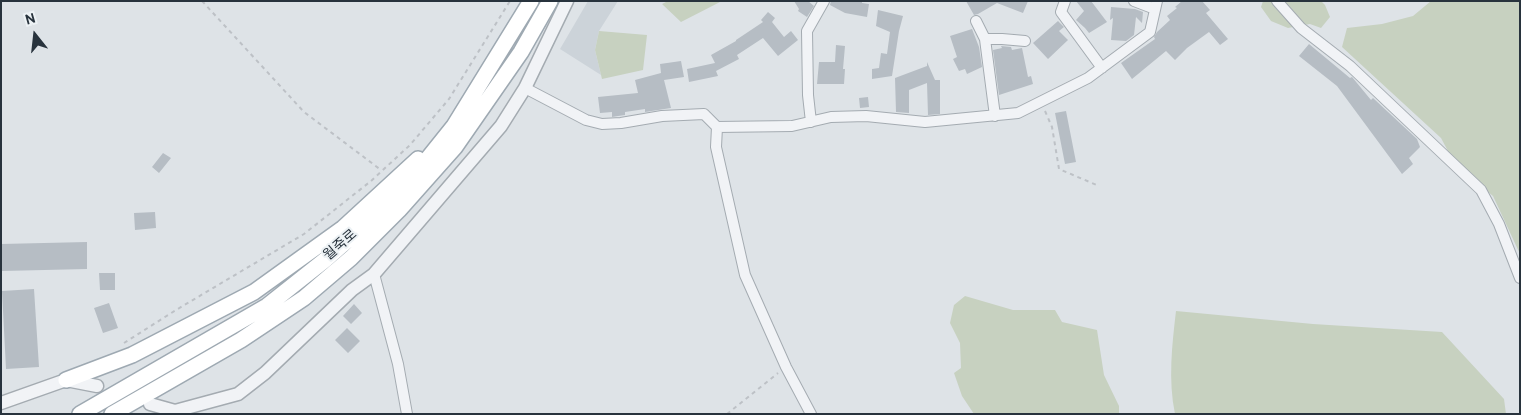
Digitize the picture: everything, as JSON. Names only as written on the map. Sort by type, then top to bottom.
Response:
[{"type":"main road","name":"월죽로","points":[[80,414],[267,306],[325,260],[397,197],[454,126],[531,1]]},
{"type":"main road","name":"월죽로","points":[[112,414],[241,340],[304,298],[351,258],[399,210],[455,147],[521,52],[550,1]]},
{"type":"main road","points":[[66,380],[132,355],[254,292],[343,228],[454,126]]},
{"type":"street","points":[[150,404],[172,413],[238,394],[265,373],[352,290],[374,274],[501,126],[525,88],[567,1]]},
{"type":"street","points":[[811,122],[808,95],[807,31],[824,1]]},
{"type":"street","points":[[1065,1],[1061,12],[1102,68]]},
{"type":"street","points":[[525,88],[586,120],[602,124],[662,116],[704,114],[717,127],[792,126],[831,117],[866,116],[925,122],[1018,113],[1088,78],[1150,32],[1156,5],[1134,1]]},
{"type":"street","points":[[1277,1],[1301,28],[1350,66],[1481,190],[1499,224],[1520,278]]},
{"type":"street","points":[[976,21],[985,39],[995,116]]},
{"type":"street","points":[[985,39],[1026,41]]},
{"type":"street","points":[[717,127],[716,146],[745,275],[786,366],[811,414]]},
{"type":"street","points":[[374,274],[398,364],[407,414]]},
{"type":"street","points":[[1,403],[66,380],[97,386]]},
{"type":"path","points":[[202,1],[304,112],[381,170]]},
{"type":"path","points":[[121,345],[304,234],[371,181],[410,145],[449,99],[510,1]]},
{"type":"path","points":[[1041,102],[1052,127],[1059,168],[1099,186]]},
{"type":"path","points":[[727,414],[786,366]]},
{"type":"shaded area","points":[[588,1],[618,1],[599,31],[595,50],[601,75],[560,49]]},
{"type":"green space","points":[[668,1],[722,1],[681,22],[662,4]]},
{"type":"green space","points":[[1263,1],[1321,1],[1325,5],[1330,17],[1321,28],[1310,24],[1288,28],[1271,21],[1261,7]]},
{"type":"green space","points":[[1431,1],[1520,1],[1520,254],[1493,196],[1456,166],[1441,138],[1342,47],[1347,28],[1382,24],[1413,16]]},
{"type":"green space","points":[[599,31],[647,35],[643,70],[602,79],[595,50]]},
{"type":"green space","points":[[965,296],[1013,310],[1055,310],[1062,322],[1097,330],[1104,375],[1119,406],[1119,414],[974,414],[962,396],[954,373],[961,368],[960,343],[950,323],[954,305]]},
{"type":"green space","points":[[1176,311],[1313,324],[1442,332],[1504,399],[1506,414],[1175,414],[1171,375]]},
{"type":"building","points":[[794,1],[808,1],[814,6],[807,17],[798,11],[799,9]]},
{"type":"building","points":[[831,1],[862,1],[862,3],[869,4],[867,17],[845,13],[830,5]]},
{"type":"building","points":[[966,1],[1028,1],[1023,13],[997,3],[974,15]]},
{"type":"building","points":[[1076,1],[1091,1],[1107,22],[1089,33],[1076,20],[1084,11]]},
{"type":"building","points":[[1182,1],[1202,1],[1210,10],[1206,13],[1228,39],[1220,45],[1209,32],[1187,48],[1175,60],[1166,51],[1132,79],[1121,63],[1155,39],[1154,37],[1157,32],[1170,20],[1167,16]]},
{"type":"building","points":[[1111,7],[1135,9],[1143,12],[1142,23],[1136,17],[1134,35],[1126,41],[1111,40],[1113,18],[1110,20]]},
{"type":"building","points":[[878,10],[903,16],[892,76],[872,79],[872,69],[879,68],[881,53],[887,54],[890,32],[876,26]]},
{"type":"building","points":[[768,12],[775,18],[772,22],[784,37],[791,31],[798,40],[778,56],[763,38],[737,55],[739,59],[716,71],[718,76],[689,82],[687,69],[715,63],[711,55],[736,41],[763,22],[761,20]]},
{"type":"building","points":[[1058,21],[1064,27],[1059,31],[1068,40],[1048,59],[1033,43]]},
{"type":"building","points":[[972,29],[979,47],[982,67],[967,74],[965,69],[959,71],[953,59],[957,57],[950,36]]},
{"type":"building","points":[[1309,44],[1350,78],[1352,77],[1371,100],[1373,98],[1417,139],[1420,147],[1409,158],[1413,164],[1402,174],[1337,86],[1299,56]]},
{"type":"building","points":[[836,45],[845,46],[844,84],[817,84],[819,62],[835,62]]},
{"type":"building","points":[[1001,46],[1011,47],[1012,50],[1022,48],[1028,77],[1031,76],[1033,84],[999,95],[993,50],[1002,48]]},
{"type":"building","points":[[681,61],[684,77],[664,80],[671,108],[645,112],[645,109],[625,112],[625,115],[612,117],[612,112],[600,113],[598,97],[638,93],[635,80],[661,73],[660,64]]},
{"type":"building","points":[[927,62],[935,80],[940,80],[940,114],[928,115],[927,83],[909,90],[909,113],[896,112],[895,78],[927,66]]},
{"type":"building","points":[[868,97],[869,107],[860,108],[859,98]]},
{"type":"building","points":[[1066,111],[1076,162],[1065,164],[1055,113]]},
{"type":"building","points":[[163,153],[171,158],[159,173],[152,167]]},
{"type":"building","points":[[155,212],[156,228],[135,230],[134,213]]},
{"type":"building","points":[[87,242],[87,269],[2,271],[1,244]]},
{"type":"building","points":[[99,273],[115,273],[115,290],[100,290]]},
{"type":"building","points":[[34,289],[39,367],[6,369],[2,291]]},
{"type":"building","points":[[109,303],[118,328],[103,333],[94,308]]},
{"type":"building","points":[[354,304],[362,313],[351,324],[343,316]]},
{"type":"building","points":[[347,328],[360,341],[348,353],[335,340]]}]
